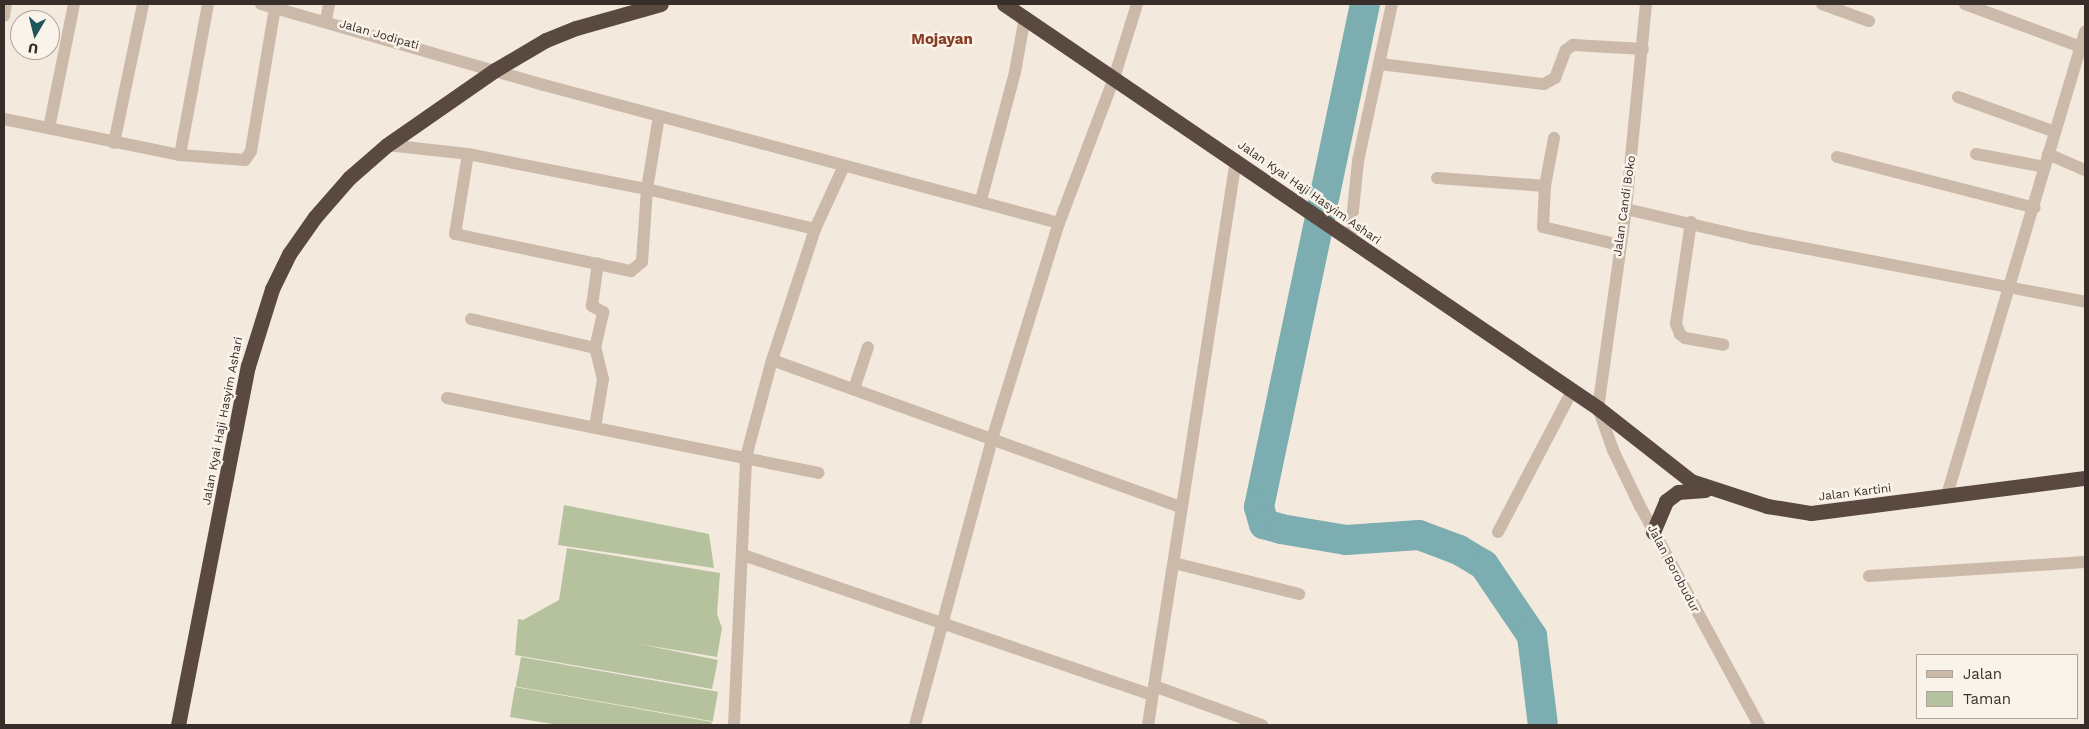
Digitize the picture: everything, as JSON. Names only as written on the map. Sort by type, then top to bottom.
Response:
[{"type":"highway","name":"Jalan Kyai Haji Hasyim Ashari","points":[[178,725],[241,397],[255,339],[272,289],[289,254],[315,217],[349,178],[387,144],[495,70],[546,40],[576,28],[661,4]]},
{"type":"highway","name":"Jalan Kyai Haji Hasyim Ashari","points":[[1004,4],[1598,408]]},
{"type":"highway","name":"Jalan Kartini","points":[[1598,408],[1691,481],[1726,495],[1767,506],[1810,513],[1836,512],[1947,495],[2085,478]]},
{"type":"highway","points":[[1653,532],[1666,501],[1678,492],[1697,489],[1726,495]]},
{"type":"street","points":[[4,16],[6,4]]},
{"type":"street","points":[[49,128],[74,4]]},
{"type":"street","points":[[114,143],[143,4]]},
{"type":"street","points":[[180,155],[208,4]]},
{"type":"street","name":"Jalan Jodipati","points":[[261,4],[326,20],[659,116],[844,166],[981,200],[1059,223]]},
{"type":"street","points":[[326,20],[329,4]]},
{"type":"street","points":[[915,725],[941,622],[992,439],[1059,223],[1114,78],[1138,4]]},
{"type":"street","points":[[1350,240],[1358,161],[1392,4]]},
{"type":"street","name":"Jalan Candi Boko","points":[[1598,408],[1626,209],[1643,49],[1644,4]]},
{"type":"street","points":[[1822,4],[1869,21]]},
{"type":"street","points":[[1965,4],[2080,47]]},
{"type":"street","points":[[4,119],[180,155],[233,162],[248,158],[275,8]]},
{"type":"street","points":[[981,200],[1016,72],[1025,17]]},
{"type":"street","points":[[1947,495],[2035,208],[2048,154],[2085,31]]},
{"type":"street","points":[[1380,64],[1544,84],[1555,78],[1566,50],[1573,45],[1643,49]]},
{"type":"street","points":[[1958,97],[2055,132]]},
{"type":"street","points":[[468,154],[455,234],[631,271],[640,266],[647,189],[659,116]]},
{"type":"street","points":[[1554,138],[1545,186],[1543,227],[1620,245]]},
{"type":"street","points":[[387,144],[468,154],[647,189],[815,229]]},
{"type":"street","points":[[1976,154],[2045,167]]},
{"type":"street","points":[[2048,154],[2085,170]]},
{"type":"street","points":[[1837,157],[2035,208]]},
{"type":"street","points":[[1148,725],[1174,563],[1180,507],[1236,160]]},
{"type":"street","points":[[734,725],[746,457],[772,360],[815,229],[844,166]]},
{"type":"street","points":[[1438,178],[1545,186]]},
{"type":"street","points":[[1626,209],[1691,222],[1752,238],[2085,302]]},
{"type":"street","points":[[1691,222],[1676,324],[1680,334],[1685,338],[1723,345]]},
{"type":"street","points":[[595,427],[602,379],[595,348],[603,312],[592,306],[598,263]]},
{"type":"street","points":[[471,319],[595,348]]},
{"type":"street","points":[[854,389],[868,347]]},
{"type":"street","points":[[772,360],[1180,507]]},
{"type":"street","points":[[1498,532],[1572,391]]},
{"type":"street","points":[[447,398],[819,473]]},
{"type":"street","name":"Jalan Borobudur","points":[[1598,408],[1613,450],[1653,532],[1760,725]]},
{"type":"street","points":[[743,555],[941,622],[1262,725]]},
{"type":"street","points":[[1869,576],[2085,562]]},
{"type":"street","points":[[1174,563],[1299,594]]},
{"type":"green space","points":[[564,505],[709,534],[714,568],[558,545]]},
{"type":"green space","points":[[567,548],[720,573],[717,614],[722,628],[717,657],[639,644],[718,660],[712,689],[515,655],[518,619],[523,620],[559,600]]},
{"type":"green space","points":[[521,657],[718,692],[713,721],[516,687]]},
{"type":"green space","points":[[515,687],[712,722],[711,725],[559,725],[510,717]]},
{"type":"waterway","points":[[1365,4],[1259,507],[1264,524],[1281,529],[1346,540],[1419,535],[1459,550],[1484,565],[1532,636],[1543,725]]},
{"type":"district","name":"Mojayan","points":[[942,40]]}]
